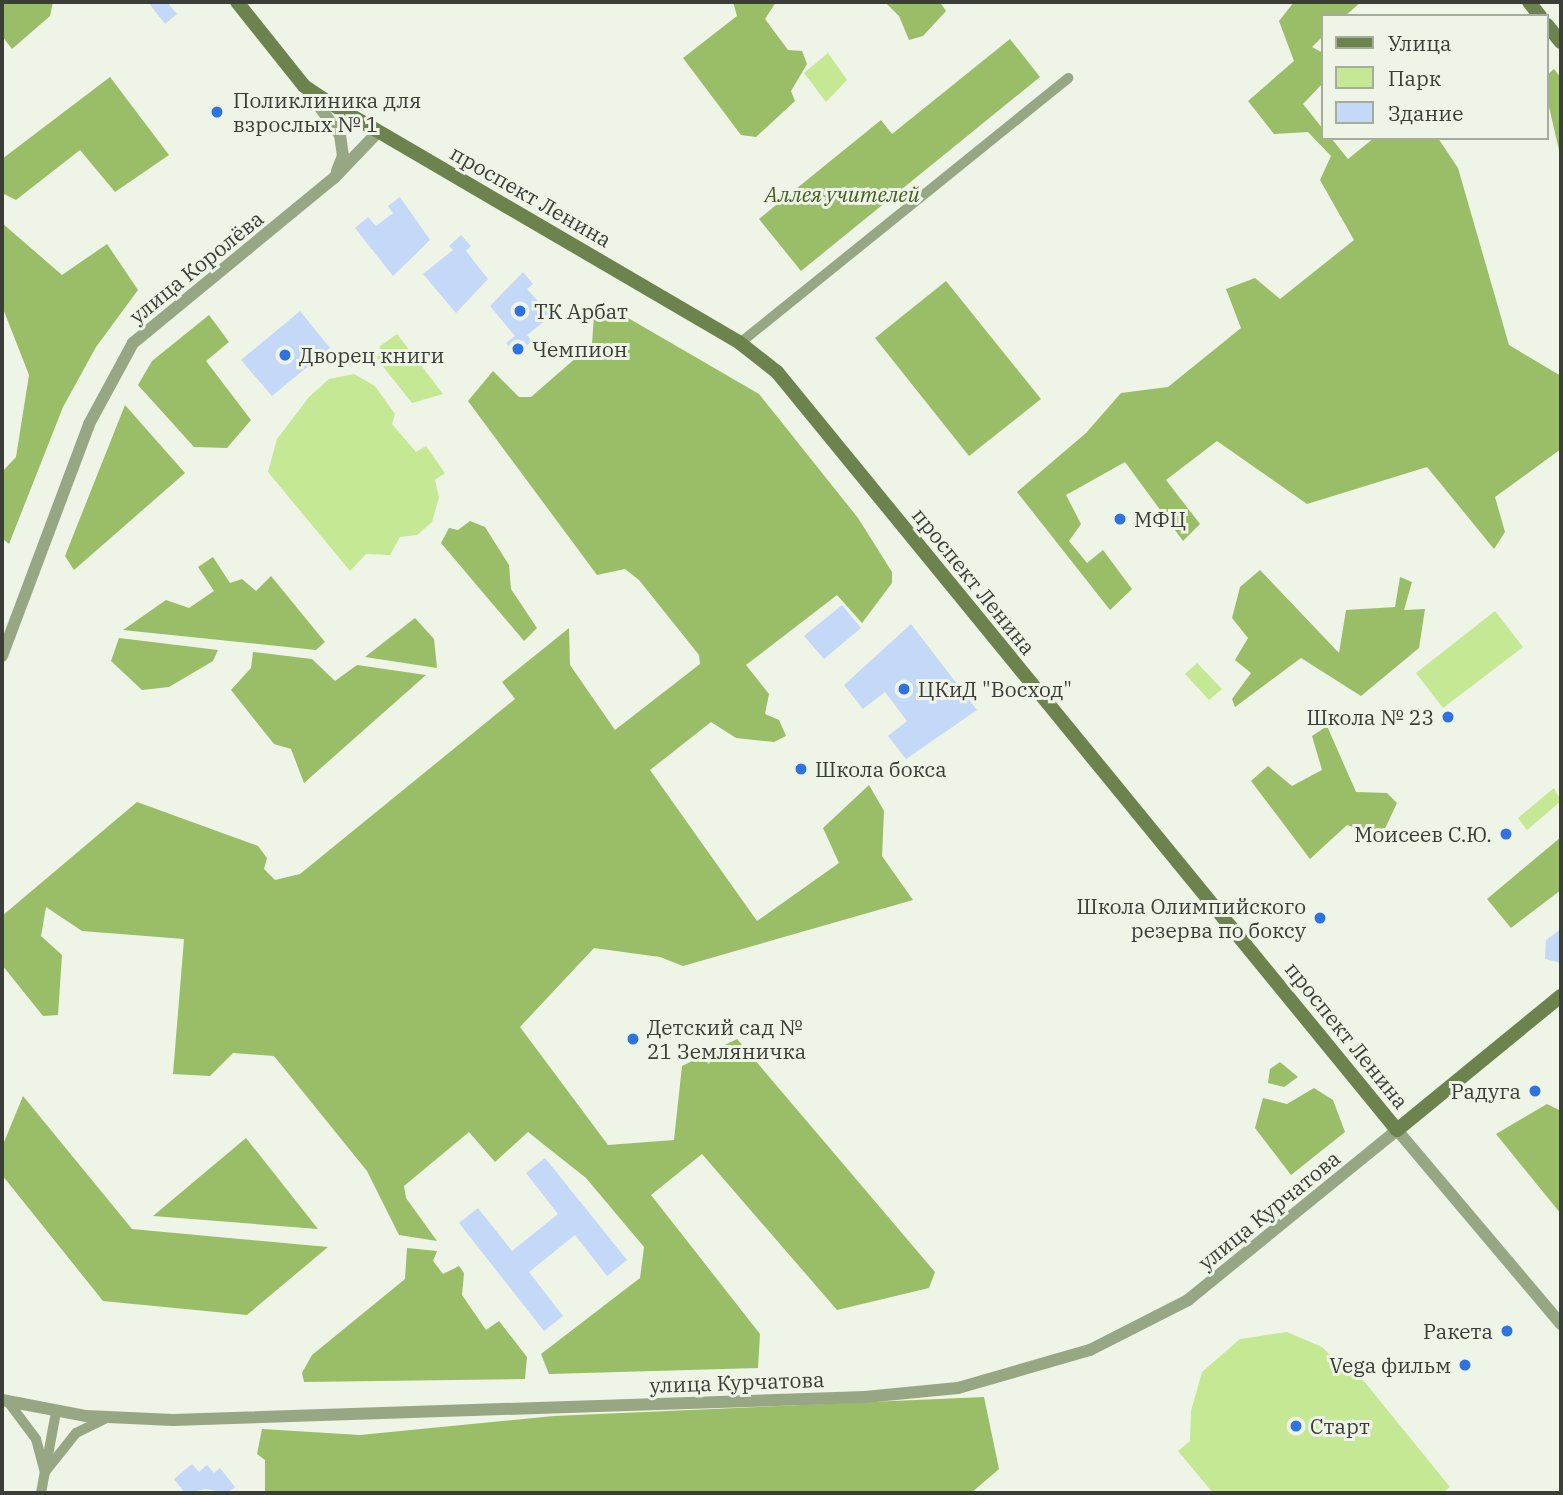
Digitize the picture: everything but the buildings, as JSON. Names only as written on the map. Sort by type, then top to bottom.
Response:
[{"type":"main road","name":"проспект Ленина","points":[[237,2],[304,86],[740,343],[777,372],[1398,1130]]},
{"type":"main road","points":[[1549,27],[1561,42]]},
{"type":"main road","points":[[1398,1130],[1561,996]]},
{"type":"street","points":[[740,343],[1069,78]]},
{"type":"street","points":[[304,86],[340,135],[342,156],[334,178]]},
{"type":"street","name":"улица Королёва","points":[[2,656],[89,424],[132,343],[334,178],[379,132]]},
{"type":"street","name":"проспект Ленина","points":[[1398,1130],[1561,1324]]},
{"type":"street","name":"улица Курчатова","points":[[6,1401],[56,1412],[107,1418],[865,1397],[958,1388],[1090,1350],[1188,1300],[1398,1130]]},
{"type":"street","points":[[6,1401],[29,1427],[45,1472]]},
{"type":"street","points":[[41,1493],[56,1412]]},
{"type":"street","points":[[45,1472],[76,1433],[107,1418]]},
{"type":"green space","points":[[2,2],[53,2],[50,16],[12,49],[2,36]]},
{"type":"green space","points":[[733,2],[776,2],[765,19],[788,50],[802,51],[807,64],[791,91],[795,101],[756,137],[741,135],[683,58],[737,16]]},
{"type":"green space","points":[[885,2],[940,2],[946,11],[923,36],[909,40],[899,16]]},
{"type":"green space","points":[[1294,2],[1361,2],[1347,14],[1322,14],[1322,37],[1312,47],[1322,52],[1322,84],[1303,104],[1322,128],[1322,140],[1333,140],[1348,159],[1372,140],[1439,140],[1458,168],[1509,345],[1561,376],[1561,449],[1495,497],[1505,532],[1494,549],[1427,467],[1307,504],[1217,441],[1166,480],[1200,524],[1183,541],[1125,462],[1066,495],[1081,524],[1069,541],[1087,563],[1103,550],[1132,589],[1110,610],[1017,492],[1086,433],[1121,393],[1168,387],[1241,328],[1226,289],[1255,278],[1280,299],[1354,240],[1320,180],[1331,156],[1308,132],[1274,134],[1248,101],[1294,61],[1279,21]]},
{"type":"green space","name":"Аллея учителей","points":[[1010,39],[1040,77],[801,271],[759,219],[881,120],[892,134]]},
{"type":"green space","points":[[828,53],[847,80],[826,102],[804,73]]},
{"type":"green space","points":[[1554,69],[1561,78],[1561,159],[1549,107],[1549,73]]},
{"type":"green space","points":[[110,77],[169,155],[115,192],[80,150],[16,200],[2,193],[2,159]]},
{"type":"green space","points":[[2,223],[62,275],[107,244],[138,290],[96,347],[63,407],[9,544],[2,538],[2,472],[16,457],[29,375],[2,306]]},
{"type":"green space","points":[[946,281],[1041,399],[969,456],[875,338]]},
{"type":"green space","points":[[604,304],[759,394],[858,518],[892,572],[892,583],[862,623],[837,595],[746,665],[769,694],[765,714],[779,720],[786,736],[774,742],[736,738],[711,722],[650,770],[757,921],[839,863],[823,828],[869,785],[884,811],[882,856],[913,900],[683,966],[660,957],[594,948],[520,1027],[608,1145],[674,1140],[682,1066],[737,1039],[935,1272],[929,1288],[837,1310],[702,1154],[651,1195],[760,1334],[758,1368],[549,1374],[541,1354],[640,1278],[644,1247],[586,1178],[528,1132],[495,1162],[469,1132],[404,1186],[406,1198],[437,1241],[399,1235],[367,1171],[274,1056],[233,1053],[210,1076],[173,1074],[184,939],[82,931],[46,907],[41,936],[62,955],[58,1015],[43,1016],[2,965],[2,916],[137,802],[258,846],[267,858],[264,869],[275,880],[300,874],[515,699],[502,682],[569,628],[570,665],[615,730],[700,664],[699,655],[639,580],[625,569],[597,575],[468,401],[493,371],[519,397],[531,397],[592,344],[594,315]]},
{"type":"green space","points":[[209,315],[229,342],[206,361],[251,420],[227,448],[194,447],[138,385],[152,361]]},
{"type":"green space","points":[[397,334],[443,394],[412,403],[377,359],[380,346]]},
{"type":"green space","points":[[354,374],[375,386],[395,414],[392,424],[416,452],[426,446],[445,473],[435,480],[439,497],[432,522],[417,535],[400,537],[390,555],[366,554],[350,571],[268,472],[277,439],[309,397],[329,379]]},
{"type":"green space","points":[[125,405],[185,473],[74,570],[65,556]]},
{"type":"green space","points":[[470,521],[485,527],[509,565],[511,589],[537,628],[524,641],[441,543],[449,528],[458,530]]},
{"type":"green space","points":[[213,557],[230,583],[242,579],[256,591],[271,576],[325,642],[316,650],[123,630],[166,600],[189,608],[214,591],[198,567]]},
{"type":"green space","points":[[1260,570],[1339,653],[1346,610],[1395,607],[1400,577],[1412,582],[1404,610],[1425,609],[1419,648],[1361,696],[1301,658],[1235,707],[1232,699],[1251,673],[1235,660],[1248,638],[1232,618],[1240,587]]},
{"type":"green space","points":[[1495,611],[1523,647],[1443,708],[1416,673]]},
{"type":"green space","points":[[415,618],[434,639],[437,668],[365,657]]},
{"type":"green space","points":[[119,638],[218,650],[213,661],[169,687],[142,690],[111,661]]},
{"type":"green space","points":[[253,652],[312,659],[335,681],[357,665],[426,675],[304,783],[291,749],[274,744],[231,690],[251,668]]},
{"type":"green space","points":[[1197,663],[1222,689],[1209,700],[1185,674]]},
{"type":"green space","points":[[1327,726],[1356,792],[1387,793],[1397,803],[1381,837],[1347,825],[1310,859],[1251,781],[1268,766],[1292,786],[1322,770],[1312,736]]},
{"type":"green space","points":[[1554,788],[1561,801],[1527,830],[1518,818]]},
{"type":"green space","points":[[1561,837],[1561,890],[1511,928],[1487,899]]},
{"type":"green space","points":[[1280,1062],[1298,1077],[1284,1087],[1268,1083],[1270,1069]]},
{"type":"green space","points":[[1314,1088],[1333,1100],[1345,1132],[1291,1175],[1255,1128],[1263,1098],[1287,1104]]},
{"type":"green space","points":[[23,1096],[132,1229],[328,1247],[247,1315],[103,1301],[2,1175],[2,1147]]},
{"type":"green space","points":[[1547,1104],[1561,1111],[1561,1214],[1496,1134]]},
{"type":"green space","points":[[246,1138],[318,1229],[153,1216]]},
{"type":"green space","points":[[407,1248],[437,1251],[433,1261],[443,1274],[459,1266],[464,1273],[462,1295],[486,1330],[499,1321],[527,1357],[525,1379],[304,1382],[302,1373],[312,1355],[405,1279]]},
{"type":"green space","name":"Старт","points":[[1287,1332],[1322,1347],[1343,1368],[1350,1364],[1450,1487],[1442,1493],[1213,1493],[1178,1451],[1190,1441],[1191,1411],[1202,1372],[1240,1339]]},
{"type":"green space","points":[[984,1397],[999,1469],[971,1493],[265,1493],[265,1460],[257,1454],[262,1429],[360,1435],[554,1416]]},
{"type":"place","name":"Поликлиника для взрослых № 1","points":[[217,112]]},
{"type":"place","name":"ТК Арбат","points":[[520,311]]},
{"type":"place","name":"Чемпион","points":[[518,349]]},
{"type":"place","name":"Дворец книги","points":[[285,355]]},
{"type":"place","name":"МФЦ","points":[[1120,519]]},
{"type":"place","name":"ЦКиД \"Восход\"","points":[[904,689]]},
{"type":"place","name":"Школа № 23","points":[[1448,717]]},
{"type":"place","name":"Школа бокса","points":[[801,769]]},
{"type":"place","name":"Моисеев С.Ю.","points":[[1506,834]]},
{"type":"place","name":"Школа Олимпийского резерва по боксу","points":[[1320,918]]},
{"type":"place","name":"Детский сад № 21 Земляничка","points":[[633,1039]]},
{"type":"place","name":"Радуга","points":[[1535,1091]]},
{"type":"place","name":"Ракета","points":[[1507,1331]]},
{"type":"place","name":"Vega фильм","points":[[1465,1365]]},
{"type":"place","name":"Старт","points":[[1296,1426]]}]
